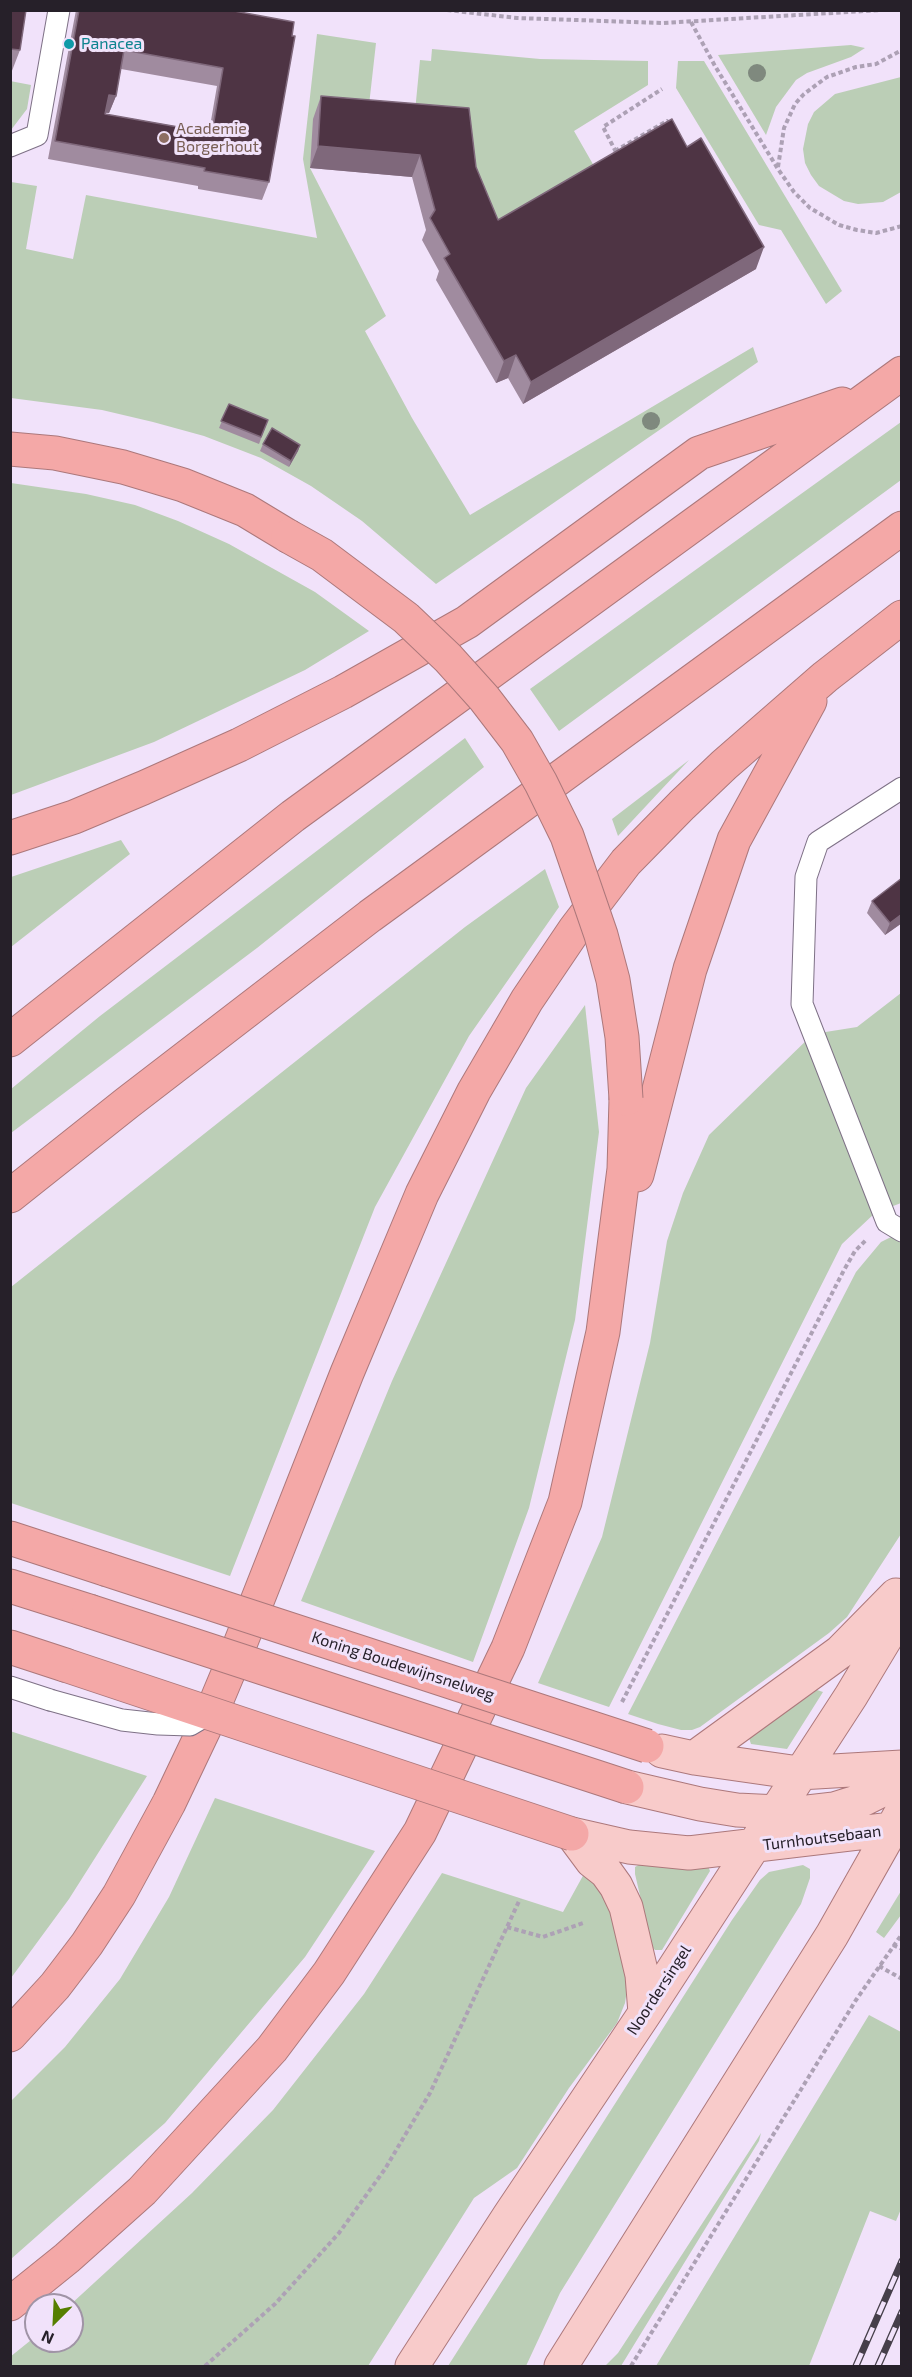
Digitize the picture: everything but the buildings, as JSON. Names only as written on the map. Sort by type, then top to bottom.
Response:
[{"type":"highway","points":[[10,1040],[293,816],[902,373]]},
{"type":"highway","points":[[10,838],[74,817],[143,789],[239,745],[343,692],[467,622],[699,453],[875,393]]},
{"type":"highway","points":[[10,449],[123,467],[183,484],[245,510],[322,555],[406,618],[448,658],[517,741],[567,836],[601,935],[613,980],[627,1099],[624,1169],[610,1287],[603,1332],[565,1502],[508,1648],[420,1832],[329,1973],[272,2049],[142,2191],[67,2258],[10,2304]]},
{"type":"highway","points":[[10,1196],[126,1103],[370,916],[902,528]]},
{"type":"highway","points":[[10,2035],[55,1986],[87,1944],[119,1895],[169,1803],[208,1721],[239,1647],[347,1373],[422,1194],[474,1091],[526,1000],[575,929],[626,862],[724,765],[821,681],[902,617]]},
{"type":"highway","points":[[610,1287],[690,969],[734,840],[821,681]]},
{"type":"highway","name":"Koning Boudewijnsnelweg","points":[[10,1538],[655,1749]]},
{"type":"highway","points":[[10,1586],[627,1786]]},
{"type":"highway","points":[[10,1647],[212,1712],[589,1845]]},
{"type":"main road","points":[[694,1758],[840,1652],[902,1589]]},
{"type":"main road","name":"Noordersingel","points":[[412,2367],[509,2216],[645,2013],[850,1696],[902,1611]]},
{"type":"main road","name":"Koning Boudewijnsnelweg","points":[[655,1749],[694,1758],[799,1773]]},
{"type":"main road","points":[[799,1773],[902,1767]]},
{"type":"main road","points":[[627,1786],[700,1804],[774,1813],[834,1809],[860,1801],[902,1780]]},
{"type":"main road","points":[[561,2367],[832,1935],[897,1820]]},
{"type":"main road","name":"Turnhoutsebaan","points":[[753,1846],[897,1820]]},
{"type":"main road","points":[[589,1845],[689,1852],[753,1846]]},
{"type":"main road","points":[[589,1845],[616,1886],[626,1907],[642,1975],[645,2013]]},
{"type":"lane","points":[[10,146],[37,135],[59,10]]},
{"type":"lane","points":[[894,1226],[802,1004],[806,877],[818,842],[902,788]]},
{"type":"lane","points":[[10,1687],[122,1720],[190,1725],[212,1712]]},
{"type":"path","points":[[447,10],[517,18],[663,23],[882,10]]},
{"type":"path","points":[[691,22],[778,169],[794,192],[810,208],[839,225],[876,233],[902,226]]},
{"type":"path","points":[[778,169],[784,128],[795,104],[804,94],[827,77],[856,67],[876,64],[902,50]]},
{"type":"path","points":[[620,158],[603,127],[662,89]]},
{"type":"path","points":[[615,151],[667,121],[670,128],[662,132]]},
{"type":"path","points":[[618,1711],[844,1269],[855,1251],[871,1234],[894,1226]]},
{"type":"path","points":[[205,2367],[275,2304],[339,2232],[372,2188],[430,2093],[520,1899]]},
{"type":"path","points":[[507,1927],[543,1937],[584,1923]]},
{"type":"path","points":[[631,2367],[879,1966],[902,1934]]},
{"type":"path","points":[[893,1945],[902,1949]]},
{"type":"path","points":[[879,1966],[902,1979]]},
{"type":"green space","points":[[317,34],[376,43],[367,123],[310,168],[386,316],[365,331],[412,418],[470,515],[753,347],[758,362],[436,584],[362,521],[311,486],[261,458],[204,436],[153,422],[102,410],[11,398],[11,182],[37,186],[26,249],[73,259],[86,195],[317,238],[303,159]]},
{"type":"green space","points":[[851,45],[865,48],[851,57],[807,73],[796,80],[776,107],[766,135],[718,55]]},
{"type":"green space","points":[[432,49],[540,59],[648,61],[648,85],[574,131],[598,173],[493,232],[414,122],[420,60],[431,61]]},
{"type":"green space","points":[[678,61],[704,61],[842,291],[826,304],[781,230],[759,225],[676,88]]},
{"type":"green space","points":[[901,77],[901,192],[883,202],[858,204],[844,201],[819,186],[805,163],[803,149],[808,124],[814,112],[835,94]]},
{"type":"green space","points":[[10,81],[31,85],[27,109],[11,130]]},
{"type":"green space","points":[[901,422],[901,480],[559,731],[530,689]]},
{"type":"green space","points":[[11,483],[86,494],[135,505],[178,521],[229,544],[315,592],[369,631],[305,670],[154,742],[11,795]]},
{"type":"green space","points":[[465,738],[484,767],[257,948],[11,1133],[11,1089],[100,1016]]},
{"type":"green space","points":[[689,760],[618,836],[612,819]]},
{"type":"green space","points":[[121,840],[130,854],[11,947],[11,877]]},
{"type":"green space","points":[[545,869],[559,907],[469,1036],[375,1207],[230,1576],[11,1503],[11,1287],[465,927]]},
{"type":"green space","points":[[901,993],[901,1203],[875,1213],[842,1244],[609,1707],[538,1683],[602,1537],[650,1343],[667,1241],[683,1193],[709,1135],[813,1034],[857,1027]]},
{"type":"green space","points":[[585,1005],[599,1132],[575,1320],[529,1508],[473,1662],[301,1601],[392,1381],[526,1088]]},
{"type":"green space","points":[[901,1232],[901,1534],[847,1617],[829,1633],[700,1727],[681,1730],[628,1714],[856,1272],[881,1242]]},
{"type":"green space","points":[[817,1690],[823,1692],[787,1749],[751,1744],[749,1738]]},
{"type":"green space","points":[[10,1731],[147,1776],[69,1899],[11,1978]]},
{"type":"green space","points":[[215,1798],[375,1851],[305,1957],[165,2123],[11,2259],[11,2101],[65,2047],[120,1979],[169,1897]]},
{"type":"green space","points":[[642,1863],[708,1866],[710,1871],[662,1950],[655,1950],[652,1947],[635,1874],[635,1867]]},
{"type":"green space","points":[[803,1865],[810,1869],[810,1878],[801,1904],[560,2293],[526,2366],[448,2366],[732,1920],[760,1880],[769,1872]]},
{"type":"green space","points":[[585,1872],[612,1905],[626,1970],[627,1990],[625,2003],[617,2023],[569,2088],[517,2168],[474,2198],[368,2366],[11,2366],[10,2357],[24,2346],[24,2353],[84,2353],[83,2293],[192,2193],[273,2110],[364,1994],[442,1873],[563,1912]]},
{"type":"green space","points":[[901,1891],[901,1915],[884,1938],[876,1932]]},
{"type":"green space","points":[[869,2015],[901,2032],[901,2209],[896,2221],[870,2211],[809,2366],[656,2366]]},
{"type":"green space","points":[[761,2133],[759,2141],[621,2366],[605,2366],[618,2353]]},
{"type":"railway","points":[[856,2366],[902,2261]]},
{"type":"railway","points":[[878,2366],[902,2312]]},
{"type":"place","name":"Panacea","points":[[69,44]]},
{"type":"place","name":"Academie Borgerhout","points":[[164,138]]}]
